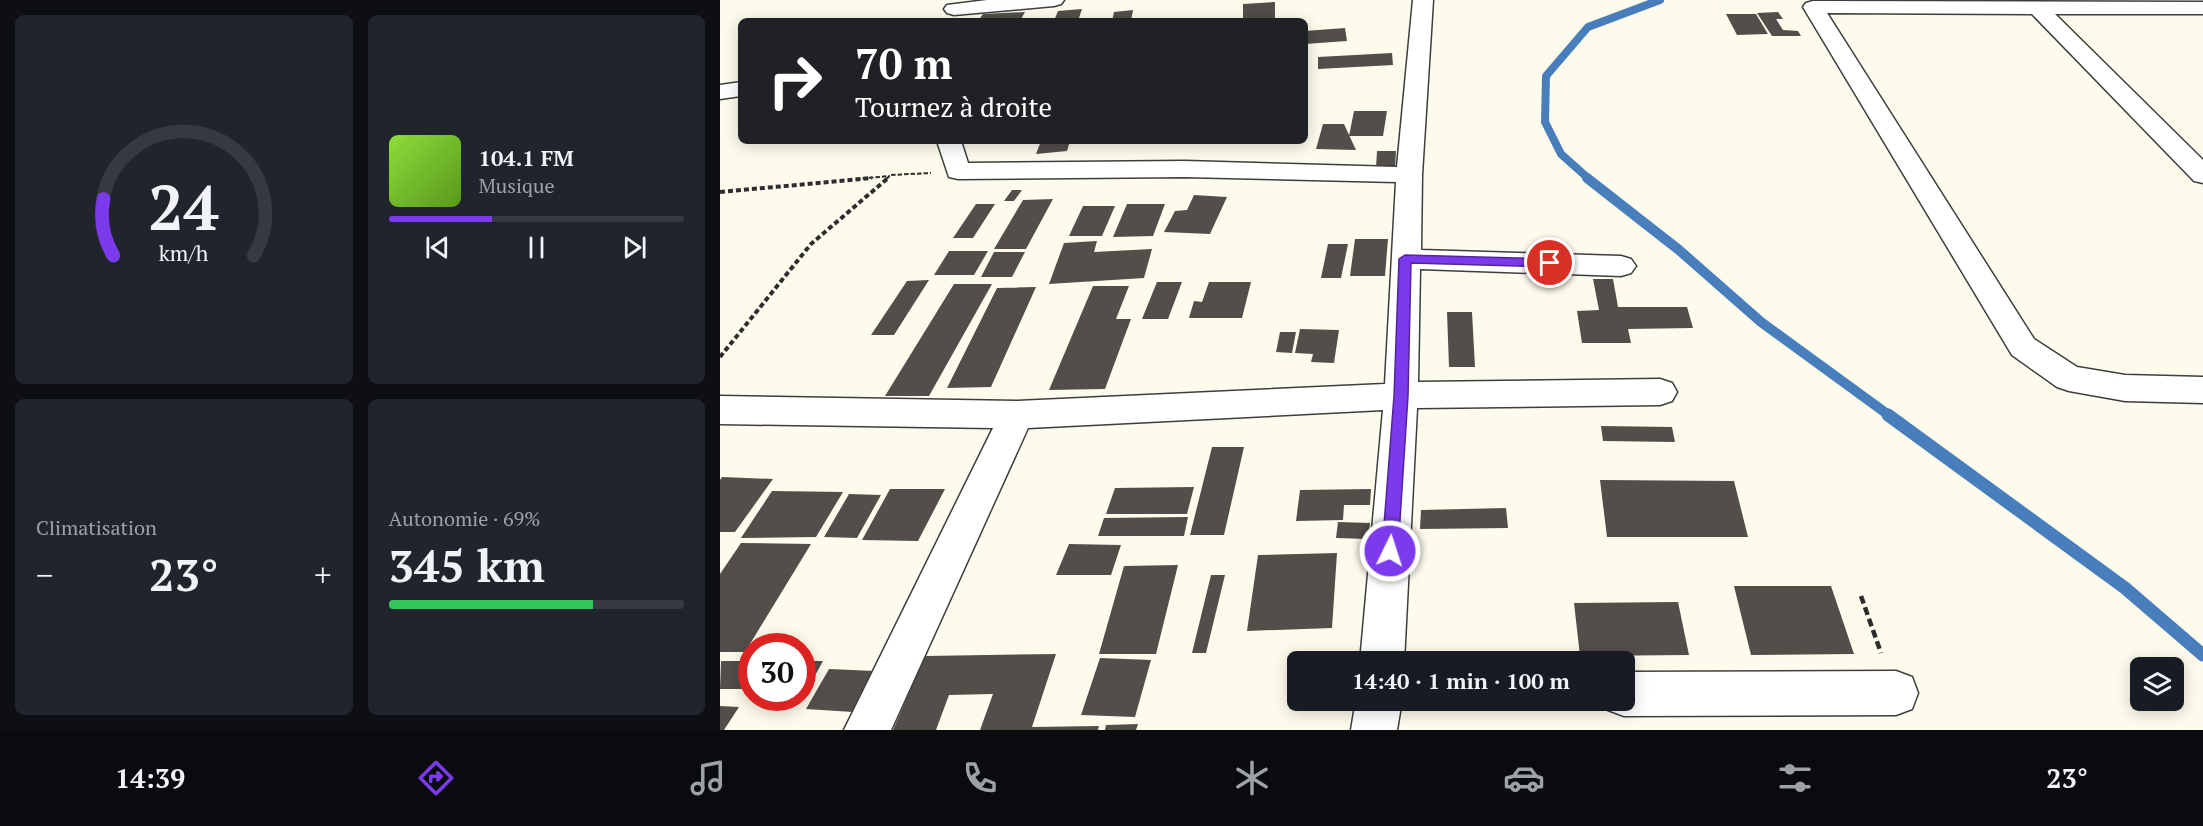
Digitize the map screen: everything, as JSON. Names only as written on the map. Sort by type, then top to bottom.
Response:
[{"type":"street","points":[[952,10],[1054,0]]},
{"type":"street","points":[[1383,651],[1401,396],[1409,175],[1422,0]]},
{"type":"street","points":[[2203,8],[1813,8],[2023,347],[2069,378],[2124,388],[2203,390]]},
{"type":"street","points":[[2039,9],[2203,175]]},
{"type":"street","points":[[720,92],[738,89]]},
{"type":"street","points":[[950,144],[958,171],[1185,169],[1409,175]]},
{"type":"street","points":[[1405,259],[1621,266]]},
{"type":"street","points":[[720,410],[1017,415],[1401,396],[1660,392]]},
{"type":"street","points":[[867,730],[1017,415]]},
{"type":"street","points":[[1635,694],[1896,693]]},
{"type":"street","points":[[1374,730],[1377,711]]},
{"type":"path","points":[[720,192],[958,171]]},
{"type":"path","points":[[720,357],[812,244],[891,176]]},
{"type":"building","points":[[1275,2],[1275,18],[1243,18],[1243,4]]},
{"type":"building","points":[[1082,9],[1079,18],[1055,18],[1058,11]]},
{"type":"building","points":[[1133,10],[1132,18],[1113,18],[1114,12]]},
{"type":"building","points":[[1025,12],[1022,18],[980,18],[983,14]]},
{"type":"building","points":[[1778,12],[1783,19],[1776,19],[1783,30],[1798,31],[1801,36],[1772,36],[1757,13]]},
{"type":"building","points":[[1726,14],[1756,14],[1768,34],[1737,35]]},
{"type":"building","points":[[1345,28],[1347,41],[1308,44],[1308,31]]},
{"type":"building","points":[[1392,53],[1393,65],[1318,69],[1318,57]]},
{"type":"building","points":[[1354,111],[1387,111],[1383,136],[1349,136]]},
{"type":"building","points":[[1323,124],[1344,124],[1356,150],[1316,149]]},
{"type":"building","points":[[1040,144],[1069,144],[1067,151],[1036,154]]},
{"type":"building","points":[[1377,151],[1396,151],[1395,168],[1376,168]]},
{"type":"building","points":[[1012,190],[1022,190],[1014,201],[1004,201]]},
{"type":"building","points":[[1194,195],[1227,197],[1210,234],[1164,232],[1175,211],[1187,210]]},
{"type":"building","points":[[1053,199],[1026,249],[994,249],[1023,200]]},
{"type":"building","points":[[976,204],[995,204],[973,238],[953,238]]},
{"type":"building","points":[[1127,204],[1165,204],[1153,236],[1113,237]]},
{"type":"building","points":[[1083,206],[1115,206],[1102,236],[1069,236]]},
{"type":"building","points":[[1355,239],[1388,239],[1385,276],[1350,276]]},
{"type":"building","points":[[1097,241],[1094,252],[1152,249],[1144,278],[1049,284],[1064,243]]},
{"type":"building","points":[[1328,244],[1348,244],[1341,278],[1321,278]]},
{"type":"building","points":[[949,251],[988,251],[974,275],[934,275]]},
{"type":"building","points":[[994,252],[1025,252],[1012,277],[981,277]]},
{"type":"building","points":[[1593,279],[1613,279],[1618,307],[1687,307],[1693,328],[1628,329],[1631,343],[1582,343],[1577,311],[1599,310]]},
{"type":"building","points":[[929,280],[894,335],[871,335],[907,281]]},
{"type":"building","points":[[1157,282],[1182,282],[1168,319],[1142,319]]},
{"type":"building","points":[[1209,282],[1251,282],[1242,318],[1189,318],[1194,301],[1202,302]]},
{"type":"building","points":[[954,284],[992,284],[929,396],[885,396]]},
{"type":"building","points":[[1093,286],[1129,286],[1116,319],[1131,319],[1105,389],[1049,390]]},
{"type":"building","points":[[1036,287],[991,387],[947,388],[997,288]]},
{"type":"building","points":[[1447,312],[1472,312],[1475,367],[1449,367]]},
{"type":"building","points":[[1300,329],[1339,330],[1334,363],[1311,362],[1313,354],[1295,353]]},
{"type":"building","points":[[1280,332],[1296,332],[1292,353],[1276,352]]},
{"type":"building","points":[[1601,426],[1672,427],[1675,442],[1603,441]]},
{"type":"building","points":[[1212,447],[1244,447],[1224,535],[1190,535]]},
{"type":"building","points":[[722,477],[773,479],[735,532],[720,532],[720,480]]},
{"type":"building","points":[[1600,480],[1734,481],[1748,537],[1607,537]]},
{"type":"building","points":[[1194,487],[1187,514],[1106,514],[1115,488]]},
{"type":"building","points":[[890,489],[945,489],[918,541],[862,540]]},
{"type":"building","points":[[1371,489],[1370,505],[1344,505],[1343,520],[1296,521],[1300,490]]},
{"type":"building","points":[[772,491],[843,492],[816,537],[741,538]]},
{"type":"building","points":[[849,494],[881,495],[857,538],[824,537]]},
{"type":"building","points":[[1506,508],[1508,528],[1420,529],[1421,510]]},
{"type":"building","points":[[1188,517],[1184,536],[1098,536],[1104,518]]},
{"type":"building","points":[[1338,522],[1370,523],[1368,539],[1336,538]]},
{"type":"building","points":[[741,543],[811,544],[757,633],[738,633],[738,652],[720,652],[720,574]]},
{"type":"building","points":[[1069,544],[1121,545],[1111,575],[1056,575]]},
{"type":"building","points":[[1337,553],[1332,628],[1247,631],[1258,555]]},
{"type":"building","points":[[1178,565],[1156,654],[1099,654],[1124,566]]},
{"type":"building","points":[[1211,575],[1225,575],[1206,653],[1192,653]]},
{"type":"building","points":[[1734,586],[1831,586],[1854,654],[1751,655]]},
{"type":"building","points":[[1678,602],[1689,655],[1635,655],[1635,651],[1579,651],[1574,603]]},
{"type":"building","points":[[1056,654],[1032,727],[1099,726],[1098,730],[980,730],[993,694],[949,695],[936,730],[893,730],[925,656]]},
{"type":"building","points":[[1100,658],[1151,660],[1135,717],[1081,715]]},
{"type":"building","points":[[721,661],[738,661],[738,689],[720,689]]},
{"type":"building","points":[[816,661],[823,661],[816,674]]},
{"type":"building","points":[[829,669],[875,671],[853,712],[816,710],[816,692]]},
{"type":"building","points":[[720,706],[738,707],[724,730],[720,730]]},
{"type":"building","points":[[1138,724],[1136,730],[1105,730],[1106,725]]},
{"type":"waterway","points":[[1589,179],[1561,154],[1545,122],[1546,76],[1588,27],[1660,0]]},
{"type":"waterway","points":[[1587,178],[1679,250],[1761,322],[1890,416]]},
{"type":"waterway","points":[[1888,415],[2125,588],[2203,655]]},
{"type":"route","points":[[1390,551],[1401,396],[1405,259],[1550,263]]}]
